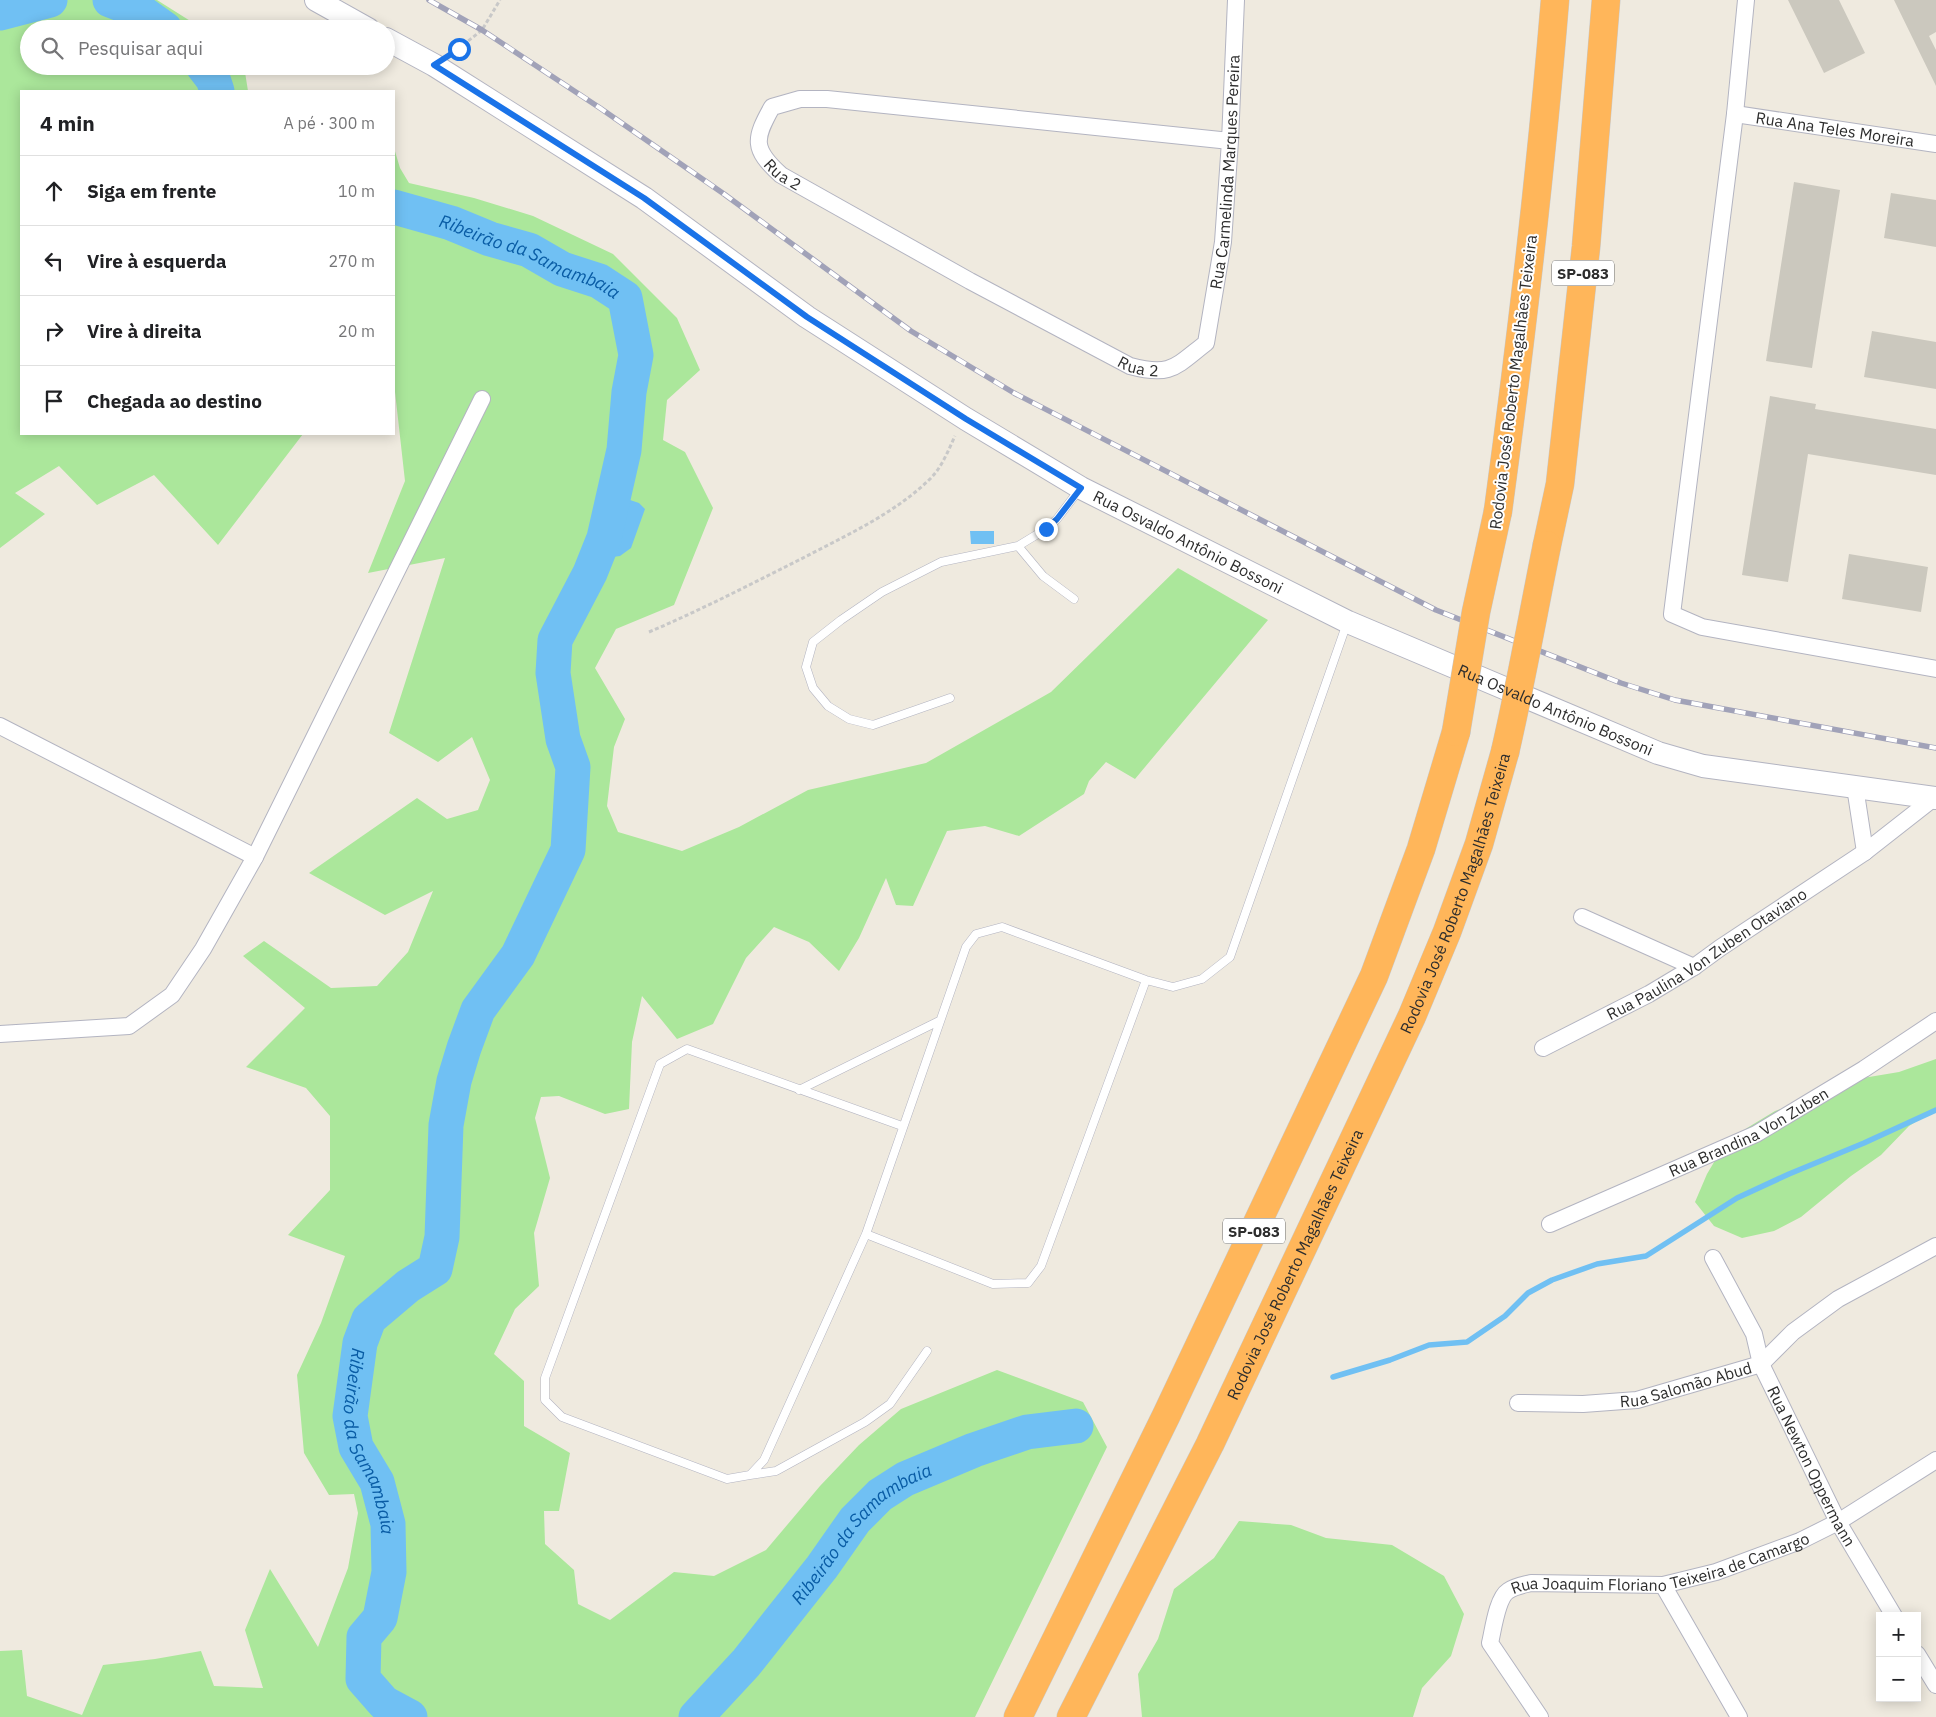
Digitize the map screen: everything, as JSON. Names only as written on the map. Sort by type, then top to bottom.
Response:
[{"type":"highway","name":"Rodovia José Roberto Magalhães Teixeira","points":[[1018,1717],[1166,1416],[1374,976],[1421,849],[1456,732],[1476,612],[1498,511],[1535,204],[1555,0]]},
{"type":"highway","name":"Rodovia José Roberto Magalhães Teixeira","points":[[1071,1717],[1210,1444],[1408,1025],[1447,932],[1476,853],[1505,752],[1517,702],[1529,632],[1560,484],[1584,267],[1606,0]]},
{"type":"street","points":[[316,0],[352,20]]},
{"type":"street","name":"Rua Carmelinda Marques Pereira","points":[[1206,343],[1223,242],[1230,141],[1236,0]]},
{"type":"street","points":[[1746,0],[1736,114],[1672,614],[1702,627],[1936,669]]},
{"type":"street","name":"Rua Osvaldo Antônio Bossoni","points":[[395,44],[434,65],[644,198],[807,317],[966,419],[1081,488],[1348,622],[1658,753],[1703,766],[1935,798]]},
{"type":"street","name":"Rua 2","points":[[1206,343],[1174,367],[1165,370],[1151,372],[1130,366],[970,281],[781,175],[764,160],[759,146],[760,129],[772,106],[800,99],[827,99],[1230,141]]},
{"type":"street","name":"Rua Ana Teles Moreira","points":[[1736,114],[1936,144]]},
{"type":"street","points":[[0,1034],[129,1026],[172,995],[203,949],[255,857],[482,399]]},
{"type":"street","points":[[0,726],[255,857]]},
{"type":"street","points":[[1855,787],[1865,852]]},
{"type":"street","name":"Rua Paulina Von Zuben Otaviano","points":[[1544,1048],[1648,994],[1694,967],[1865,852],[1935,798]]},
{"type":"street","points":[[1582,917],[1694,967]]},
{"type":"street","name":"Rua Brandina Von Zuben","points":[[1550,1224],[1756,1134],[1864,1069],[1936,1021]]},
{"type":"street","name":"Rua Salomão Abud","points":[[1518,1403],[1583,1404],[1637,1400],[1761,1364],[1793,1332],[1838,1299],[1936,1246]]},
{"type":"street","name":"Rua Newton Oppermann","points":[[1714,1258],[1754,1334],[1761,1364],[1838,1522],[1892,1612]]},
{"type":"street","name":"Rua Joaquim Floriano Teixeira de Camargo","points":[[1540,1717],[1490,1643],[1498,1609],[1506,1592],[1516,1586],[1531,1583],[1663,1585],[1716,1572],[1800,1541],[1838,1522],[1936,1460]]},
{"type":"street","points":[[1663,1585],[1740,1717]]},
{"type":"street","points":[[1919,1657],[1936,1685]]},
{"type":"lane","points":[[950,698],[873,725],[849,719],[828,706],[814,688],[806,667],[813,642],[882,592],[941,562],[1018,546],[1046,529],[1057,519],[1081,488]]},
{"type":"lane","points":[[1018,546],[1043,576],[1074,599]]},
{"type":"lane","points":[[750,1475],[764,1460],[866,1234],[902,1126],[966,947],[976,934],[1002,927],[1146,980],[1173,987],[1202,979],[1230,957],[1348,622]]},
{"type":"lane","points":[[866,1234],[993,1284],[1028,1283],[1041,1266],[1146,980]]},
{"type":"lane","points":[[799,1090],[939,1021]]},
{"type":"lane","points":[[902,1126],[687,1049],[660,1064],[545,1378],[545,1400],[562,1417],[728,1479],[776,1471],[865,1422],[890,1404],[927,1351]]},
{"type":"path","points":[[434,65],[459,49],[482,30],[500,0]]},
{"type":"path","points":[[649,632],[688,615],[878,518],[911,495],[931,478],[942,463],[966,419]]},
{"type":"green space","points":[[0,0],[157,0],[189,20],[20,20],[20,75],[245,75],[248,90],[20,90],[20,435],[302,435],[218,545],[154,475],[97,505],[59,466],[15,493],[45,514],[0,548]]},
{"type":"green space","points":[[395,151],[400,168],[409,183],[474,198],[533,216],[613,254],[677,318],[700,370],[667,400],[663,440],[685,452],[713,508],[674,605],[616,629],[595,668],[625,719],[614,747],[607,806],[618,832],[682,851],[739,827],[808,790],[926,763],[1051,692],[1178,568],[1268,620],[1135,779],[1106,762],[1089,781],[1084,794],[1019,836],[985,826],[947,831],[913,906],[896,905],[886,878],[859,938],[839,971],[809,942],[774,927],[746,958],[713,1024],[677,1039],[642,996],[632,1042],[629,1109],[605,1114],[559,1096],[541,1097],[535,1118],[550,1178],[534,1233],[539,1286],[515,1309],[494,1354],[524,1381],[524,1426],[570,1453],[559,1511],[544,1511],[545,1544],[574,1570],[578,1604],[610,1620],[674,1572],[714,1576],[766,1550],[820,1486],[859,1445],[901,1409],[997,1370],[1083,1402],[1107,1447],[975,1717],[0,1717],[0,1651],[22,1650],[27,1696],[82,1715],[103,1665],[201,1651],[214,1686],[263,1688],[245,1630],[270,1569],[318,1647],[348,1568],[358,1513],[354,1494],[329,1495],[304,1453],[297,1375],[321,1323],[345,1256],[288,1235],[330,1190],[330,1116],[306,1088],[246,1067],[305,1008],[243,956],[264,941],[331,988],[377,986],[408,952],[433,891],[385,915],[309,873],[417,798],[447,819],[478,810],[490,780],[472,737],[438,762],[389,733],[445,558],[368,573],[405,481],[395,392]]},
{"type":"green space","points":[[1936,1059],[1936,1109],[1909,1126],[1881,1155],[1851,1176],[1801,1217],[1774,1231],[1742,1238],[1714,1226],[1695,1202],[1707,1174],[1723,1147],[1747,1128],[1775,1111],[1863,1078],[1899,1072]]},
{"type":"green space","points":[[1239,1521],[1291,1525],[1326,1538],[1392,1545],[1444,1576],[1464,1614],[1451,1656],[1422,1688],[1413,1717],[1142,1717],[1138,1674],[1158,1639],[1174,1589],[1214,1558]]},
{"type":"water","points":[[630,500],[639,503],[645,509],[631,548],[620,556],[605,558],[615,528]]},
{"type":"water","points":[[970,531],[994,531],[994,544],[971,544]]},
{"type":"building","points":[[1788,0],[1839,0],[1865,53],[1824,73]]},
{"type":"building","points":[[1894,0],[1936,0],[1936,32],[1929,36],[1936,50],[1936,86]]},
{"type":"building","points":[[1794,182],[1840,190],[1812,368],[1766,361]]},
{"type":"building","points":[[1891,193],[1936,200],[1936,247],[1884,238]]},
{"type":"building","points":[[1872,331],[1936,342],[1936,389],[1864,377]]},
{"type":"building","points":[[1770,396],[1816,404],[1815,409],[1936,429],[1936,475],[1808,454],[1788,582],[1742,575]]},
{"type":"building","points":[[1849,554],[1928,567],[1921,612],[1842,599]]},
{"type":"waterway","name":"Ribeirão da Samambaia","points":[[0,13],[50,0]]},
{"type":"waterway","name":"Ribeirão da Samambaia","points":[[110,0],[141,12],[152,20]]},
{"type":"waterway","name":"Ribeirão da Samambaia","points":[[210,75],[217,90]]},
{"type":"waterway","name":"Ribeirão da Samambaia","points":[[395,207],[451,223],[490,239],[529,250],[562,269],[599,281],[625,298],[636,355],[629,392],[624,450],[604,538],[590,573],[555,640],[553,673],[563,739],[573,767],[568,850],[518,955],[478,1010],[464,1048],[454,1081],[446,1125],[442,1237],[435,1269],[408,1286],[369,1319],[360,1343],[350,1416],[356,1447],[377,1482],[388,1524],[389,1572],[380,1618],[364,1637],[363,1679],[384,1703],[410,1717]]},
{"type":"waterway","points":[[1333,1377],[1390,1360],[1429,1345],[1467,1342],[1505,1316],[1528,1293],[1552,1280],[1597,1264],[1646,1256],[1737,1198],[1936,1110]]},
{"type":"waterway","name":"Ribeirão da Samambaia","points":[[696,1717],[746,1663],[822,1567],[855,1520],[880,1495],[905,1479],[974,1450],[1027,1432],[1076,1426]]},
{"type":"railway","points":[[429,0],[482,30],[600,108],[724,194],[911,331],[1014,393],[1436,610],[1621,683],[1675,700],[1936,748]]},
{"type":"route","points":[[459,49],[434,65],[644,198],[807,317],[966,419],[1081,488],[1057,519],[1046,529]]}]
